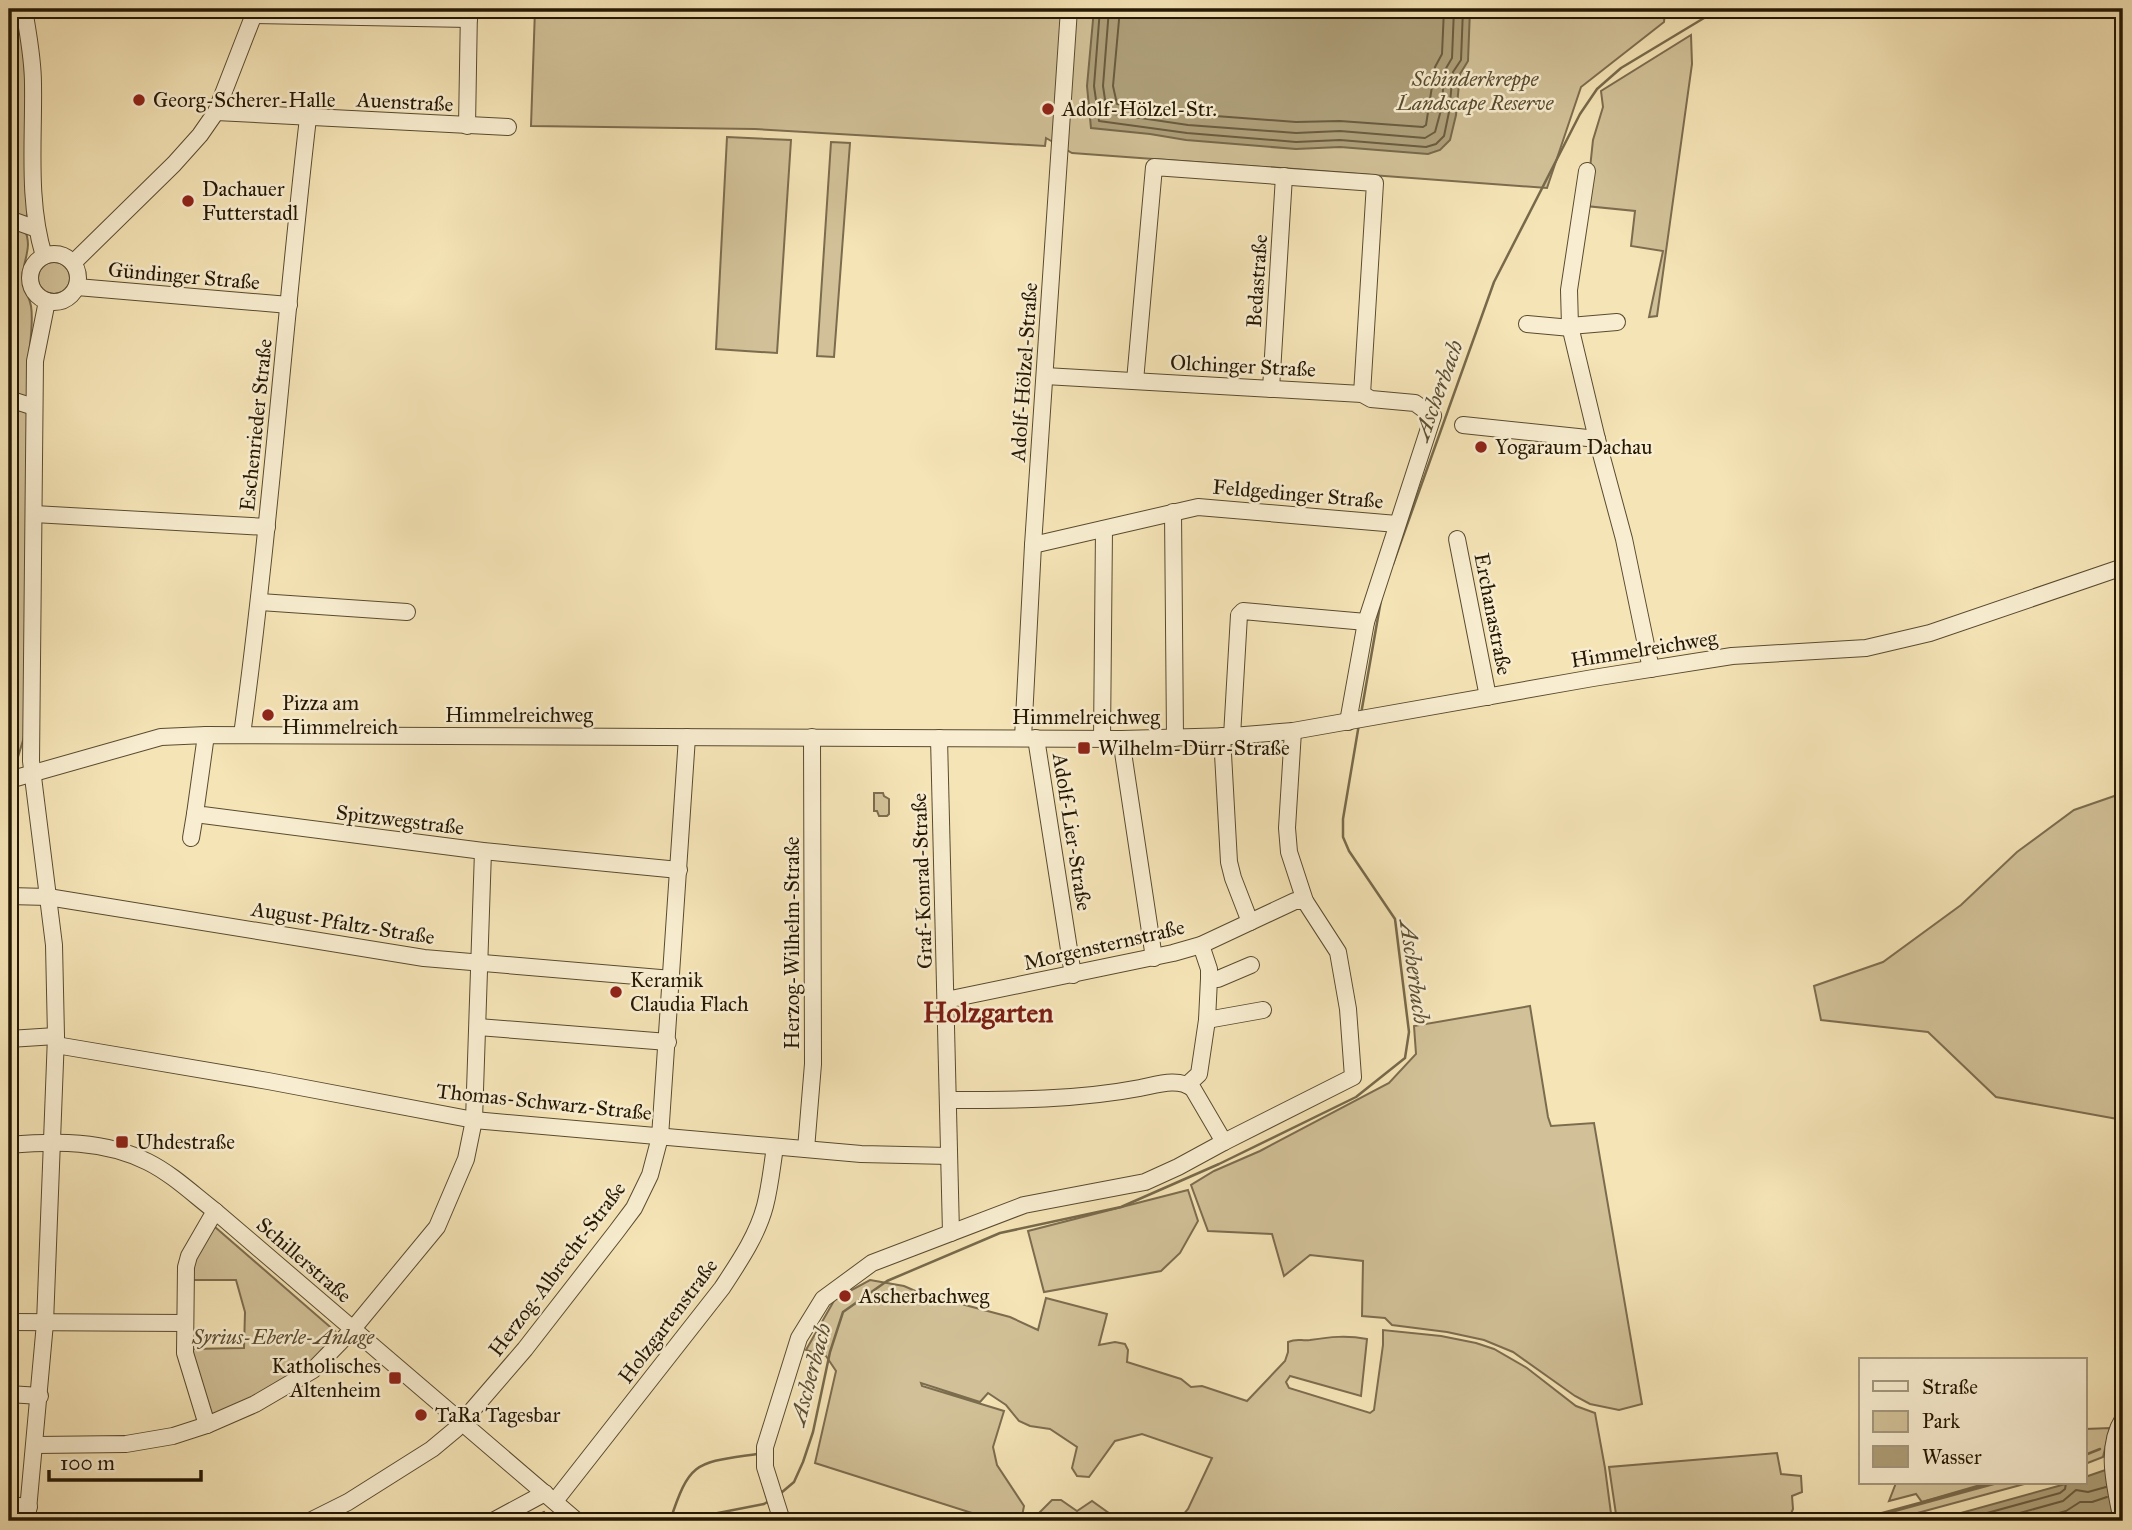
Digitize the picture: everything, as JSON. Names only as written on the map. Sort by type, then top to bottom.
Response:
[{"type":"street","points":[[24,9],[33,63],[33,164],[37,229],[44,256]]},
{"type":"street","name":"Adolf-Hölzel-Straße","points":[[1029,738],[1033,545],[1069,9]]},
{"type":"street","points":[[73,262],[174,164],[216,112],[255,12],[469,14],[467,126]]},
{"type":"street","name":"Auenstraße","points":[[216,112],[508,127]]},
{"type":"street","name":"Eschenrieder Straße","points":[[242,735],[260,602],[308,118]]},
{"type":"street","points":[[1135,381],[1154,167],[1375,183],[1362,394]]},
{"type":"street","points":[[1587,171],[1569,290],[1571,327],[1624,539],[1651,669]]},
{"type":"street","name":"Bedastraße","points":[[1271,389],[1284,176]]},
{"type":"street","points":[[9,219],[37,229]]},
{"type":"street","points":[[56,253],[73,262],[78,273],[76,287],[66,299],[58,302],[47,301],[36,294],[29,279],[34,263],[44,256],[56,253]]},
{"type":"street","name":"Gündinger Straße","points":[[76,287],[289,305]]},
{"type":"street","points":[[9,1505],[28,1514],[45,1323],[53,1142],[56,1041],[54,944],[31,746],[35,361],[47,301]]},
{"type":"street","points":[[1527,324],[1571,327],[1617,322]]},
{"type":"street","name":"Olchinger Straße","points":[[1045,376],[1362,394],[1371,399],[1415,403],[1433,416],[1397,524]]},
{"type":"street","points":[[9,399],[34,407]]},
{"type":"street","points":[[1463,425],[1597,439]]},
{"type":"street","name":"Feldgedinger Straße","points":[[1033,545],[1198,507],[1397,524]]},
{"type":"street","points":[[1172,512],[1175,738]]},
{"type":"street","points":[[34,514],[267,527]]},
{"type":"street","points":[[1357,721],[1366,622],[1397,524]]},
{"type":"street","points":[[1102,739],[1104,529]]},
{"type":"street","name":"Erchanastraße","points":[[1457,539],[1488,697]]},
{"type":"street","name":"Himmelreichweg","points":[[9,779],[162,737],[206,735],[1121,739],[1293,731],[1732,656],[1806,653],[1880,645],[1930,633],[2123,567]]},
{"type":"street","points":[[260,602],[407,612]]},
{"type":"street","points":[[1250,922],[1229,862],[1227,736],[1239,615],[1243,611],[1366,622]]},
{"type":"street","points":[[782,1521],[765,1467],[765,1447],[799,1338],[823,1299],[872,1263],[1024,1205],[1145,1182],[1353,1077],[1348,1009],[1338,952],[1305,901],[1289,852],[1287,828],[1293,731]]},
{"type":"street","points":[[191,838],[206,735]]},
{"type":"street","name":"Herzog-Albrecht-Straße","points":[[310,1521],[348,1502],[432,1449],[462,1423],[525,1349],[631,1212],[651,1171],[660,1136],[668,1042],[687,737]]},
{"type":"street","name":"Herzog-Wilhelm-Straße","points":[[806,1149],[814,1017],[812,737]]},
{"type":"street","name":"Graf-Konrad-Straße","points":[[939,738],[951,1233]]},
{"type":"street","name":"Adolf-Lier-Straße","points":[[1029,738],[1073,975]]},
{"type":"street","points":[[1121,739],[1154,958]]},
{"type":"street","points":[[9,779],[18,770],[31,746]]},
{"type":"street","name":"Spitzwegstraße","points":[[195,814],[483,852],[679,870]]},
{"type":"street","points":[[36,1445],[125,1444],[173,1436],[207,1425],[255,1404],[313,1370],[352,1329],[438,1227],[466,1159],[474,1120],[483,852]]},
{"type":"street","name":"August-Pfaltz-Straße","points":[[9,897],[48,897],[424,958],[672,979]]},
{"type":"street","name":"Morgensternstraße","points":[[946,1000],[1154,958],[1200,945],[1295,901],[1305,901]]},
{"type":"street","points":[[1187,1085],[1199,1074],[1207,1020],[1209,969],[1200,945]]},
{"type":"street","points":[[1209,979],[1219,979],[1251,965]]},
{"type":"street","points":[[1207,1020],[1263,1010]]},
{"type":"street","points":[[478,1027],[668,1042]]},
{"type":"street","name":"Thomas-Schwarz-Straße","points":[[9,1039],[56,1041],[474,1120],[861,1154],[949,1156]]},
{"type":"street","points":[[949,1100],[1096,1096],[1166,1083],[1187,1085],[1193,1089],[1224,1142]]},
{"type":"street","name":"Schillerstraße","points":[[9,1145],[53,1142],[110,1147],[148,1162],[215,1211],[550,1497],[568,1519]]},
{"type":"street","name":"Holzgartenstraße","points":[[550,1497],[722,1288],[741,1259],[765,1207],[775,1147]]},
{"type":"street","points":[[207,1425],[185,1353],[186,1267],[189,1256],[215,1211]]},
{"type":"street","points":[[9,1322],[185,1323]]},
{"type":"street","points":[[9,1394],[40,1396]]},
{"type":"street","points":[[2122,1521],[2113,1471],[2116,1435],[2123,1419]]},
{"type":"street","points":[[494,1521],[550,1497]]},
{"type":"green space","points":[[9,9],[17,9],[24,44],[29,208],[24,227],[28,247],[23,281],[30,302],[32,321],[28,366],[24,737],[18,757],[9,768]]},
{"type":"green space","points":[[535,9],[1669,9],[1665,12],[1664,22],[1581,87],[1547,188],[1072,153],[1046,138],[1045,146],[755,129],[531,126]]},
{"type":"green space","points":[[1691,35],[1692,64],[1657,316],[1649,317],[1663,251],[1631,246],[1635,211],[1586,206],[1593,140],[1603,107],[1601,91]]},
{"type":"green space","points":[[727,137],[791,140],[777,353],[716,349]]},
{"type":"green space","points":[[831,142],[850,143],[834,357],[817,356]]},
{"type":"green space","points":[[54,262],[66,266],[70,278],[66,290],[54,294],[42,290],[38,278],[42,266]]},
{"type":"green space","points":[[874,793],[883,793],[889,799],[887,816],[879,816],[877,811],[874,811]]},
{"type":"green space","points":[[2123,793],[2123,1120],[1996,1097],[1928,1032],[1821,1020],[1814,986],[1883,962],[1961,905],[2017,852],[2074,810]]},
{"type":"green space","points":[[1530,1006],[1551,1126],[1594,1123],[1642,1404],[1619,1410],[1590,1404],[1513,1352],[1484,1340],[1392,1325],[1385,1318],[1362,1316],[1363,1261],[1310,1255],[1284,1276],[1272,1234],[1208,1231],[1191,1185],[1389,1083],[1416,1054],[1414,1026]]},
{"type":"green space","points":[[1188,1190],[1198,1221],[1180,1253],[1161,1271],[1044,1292],[1028,1231]]},
{"type":"green space","name":"Syrius-Eberle-Anlage","points":[[215,1227],[336,1332],[338,1338],[311,1366],[213,1418],[190,1349],[244,1348],[245,1312],[236,1280],[189,1280],[192,1262],[211,1229]]},
{"type":"green space","points":[[870,1280],[904,1286],[920,1293],[1010,1317],[1038,1330],[1046,1298],[1107,1314],[1099,1345],[1115,1342],[1125,1344],[1128,1350],[1127,1362],[1181,1379],[1191,1387],[1202,1386],[1247,1401],[1285,1361],[1288,1342],[1291,1341],[1338,1337],[1367,1339],[1361,1396],[1290,1376],[1286,1382],[1289,1388],[1370,1413],[1374,1410],[1383,1330],[1476,1343],[1494,1349],[1527,1368],[1576,1406],[1595,1413],[1612,1521],[1178,1521],[1188,1509],[1212,1458],[1142,1434],[1115,1441],[1089,1477],[1077,1476],[1072,1468],[1077,1447],[1050,1429],[1019,1421],[1006,1405],[988,1393],[980,1402],[921,1383],[922,1386],[1004,1411],[993,1447],[997,1465],[1024,1506],[1021,1521],[997,1521],[815,1463],[836,1371],[826,1356],[806,1350],[835,1299]]},
{"type":"green space","points":[[2110,1428],[2103,1457],[2086,1464],[2086,1429]]},
{"type":"green space","points":[[1777,1453],[1781,1474],[1801,1476],[1802,1492],[1792,1496],[1793,1509],[1788,1521],[1617,1521],[1609,1467]]},
{"type":"green space","points":[[1896,1484],[1984,1484],[1922,1502],[1916,1494],[1889,1501]]},
{"type":"green space","points":[[1994,1484],[2024,1484],[1888,1521],[1859,1521]]},
{"type":"green space","points":[[1052,1500],[1061,1500],[1077,1511],[1092,1501],[1120,1521],[1031,1521]]},
{"type":"water","name":"Schinderkreppe Landscape Reserve","points":[[1094,9],[1470,9],[1468,61],[1460,74],[1456,115],[1450,140],[1440,150],[1428,154],[1340,147],[1296,149],[1186,140],[1091,128],[1087,86]]},
{"type":"water","points":[[2123,1464],[2123,1521],[1932,1521],[2065,1484],[2086,1484],[2086,1477]]},
{"type":"waterway","name":"Ascherbach","points":[[1393,564],[1494,282],[1580,114],[1597,89],[1621,68],[1719,9]]},
{"type":"waterway","name":"Ascherbach","points":[[1361,714],[1381,600]]},
{"type":"waterway","name":"Ascherbach","points":[[781,1493],[794,1482],[803,1462],[813,1432],[830,1352],[843,1312],[887,1281],[1000,1233],[1121,1207],[1219,1164],[1356,1097],[1405,1058],[1409,1032],[1395,919],[1349,851],[1343,837],[1343,819],[1359,724]]},
{"type":"waterway","points":[[2086,1455],[2100,1449]]},
{"type":"waterway","points":[[670,1521],[683,1486],[698,1468],[720,1460],[757,1454]]},
{"type":"waterway","points":[[1853,1521],[1989,1484]]},
{"type":"waterway","name":"Ascherbach","points":[[677,1521],[769,1501]]},
{"type":"waterway","points":[[527,1521],[544,1512]]},
{"type":"place","name":"Georg-Scherer-Halle","points":[[139,100]]},
{"type":"place","name":"Adolf-Hölzel-Str.","points":[[1048,109]]},
{"type":"place","name":"Dachauer Futterstadl","points":[[188,201]]},
{"type":"place","name":"Yogaraum Dachau","points":[[1481,447]]},
{"type":"place","name":"Pizza am Himmelreich","points":[[268,715]]},
{"type":"place","name":"Wilhelm-Dürr-Straße","points":[[1084,748]]},
{"type":"place","name":"Keramik Claudia Flach","points":[[616,992]]},
{"type":"place","name":"Uhdestraße","points":[[122,1142]]},
{"type":"place","name":"Ascherbachweg","points":[[845,1296]]},
{"type":"place","name":"Katholisches Altenheim","points":[[395,1378]]},
{"type":"place","name":"TaRa Tagesbar","points":[[421,1415]]},
{"type":"district","name":"Holzgarten","points":[[988,1012]]}]
